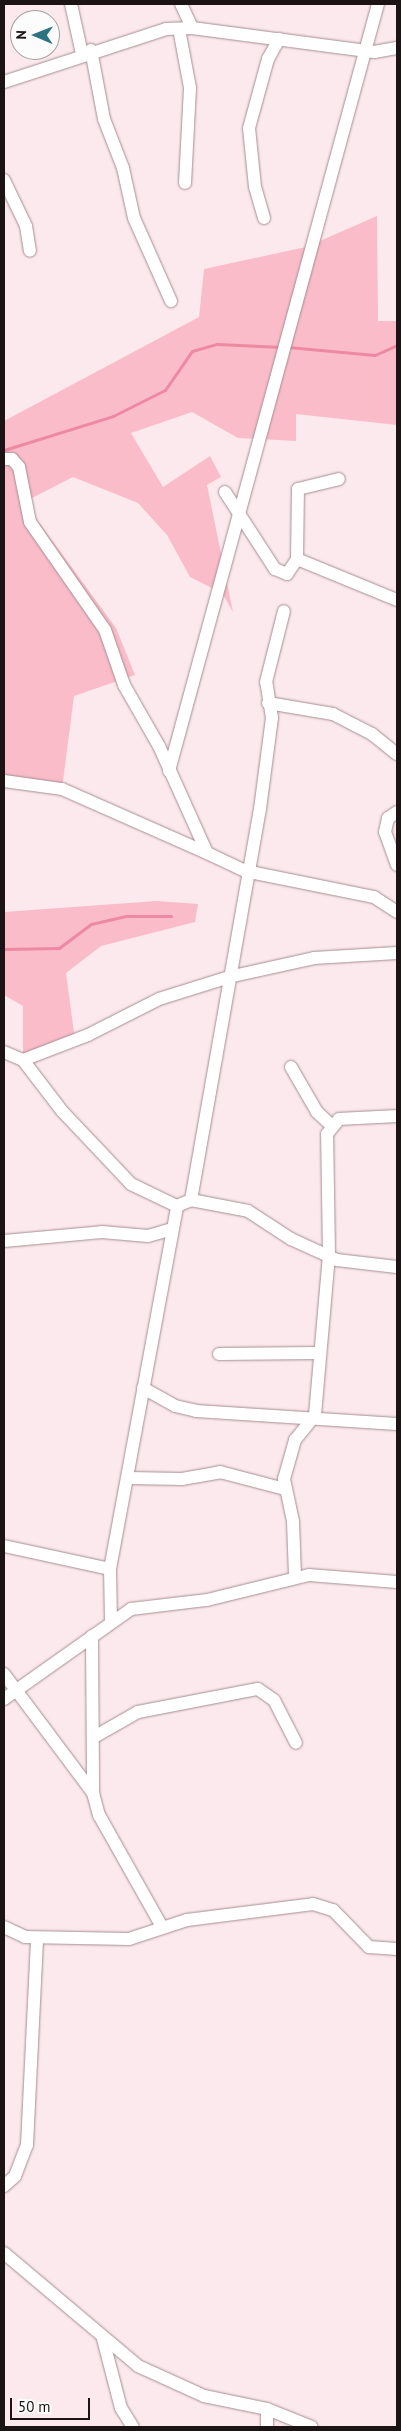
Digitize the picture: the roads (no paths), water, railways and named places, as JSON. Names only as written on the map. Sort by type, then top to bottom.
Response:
[{"type":"street","points":[[70,4],[86,52],[104,119],[123,168],[134,218],[170,301]]},
{"type":"street","points":[[181,4],[190,88],[185,183]]},
{"type":"street","points":[[170,771],[378,4]]},
{"type":"street","points":[[4,82],[86,52],[185,28],[365,50],[397,48]]},
{"type":"street","points":[[264,218],[255,187],[248,128],[268,60],[279,39]]},
{"type":"street","points":[[4,180],[26,226],[30,252]]},
{"type":"street","points":[[4,459],[12,459],[19,468],[30,522],[105,630],[124,685],[170,771],[207,853]]},
{"type":"street","points":[[225,492],[275,569],[287,574],[297,559],[298,490],[339,480]]},
{"type":"street","points":[[297,559],[397,600]]},
{"type":"street","points":[[191,1200],[233,976],[245,871],[260,809],[272,718],[268,703],[268,664],[284,611]]},
{"type":"street","points":[[268,703],[333,714],[372,734],[397,754]]},
{"type":"street","points":[[4,781],[62,788],[245,871],[360,893],[397,912]]},
{"type":"street","points":[[397,812],[388,818],[384,832],[397,865]]},
{"type":"street","points":[[23,1060],[88,1035],[159,999],[233,976],[314,958],[377,957],[397,952]]},
{"type":"street","points":[[4,1052],[23,1060],[62,1111],[132,1184],[177,1206],[191,1200],[248,1211],[291,1239],[347,1262],[397,1267]]},
{"type":"street","points":[[291,1067],[317,1112],[331,1125]]},
{"type":"street","points":[[295,1576],[293,1520],[285,1489],[295,1440],[314,1416],[317,1353],[329,1255],[325,1146],[331,1125],[339,1119],[397,1116]]},
{"type":"street","points":[[111,1621],[110,1569],[129,1478],[143,1388],[177,1206]]},
{"type":"street","points":[[4,1241],[102,1232],[148,1236],[172,1229]]},
{"type":"street","points":[[219,1354],[317,1353]]},
{"type":"street","points":[[143,1388],[185,1409],[314,1416],[397,1424]]},
{"type":"street","points":[[129,1478],[182,1479],[220,1472],[285,1489]]},
{"type":"street","points":[[4,1546],[110,1569]]},
{"type":"street","points":[[4,1699],[11,1681],[92,1636],[111,1621],[131,1609],[207,1600],[295,1576],[397,1582]]},
{"type":"street","points":[[92,1636],[93,1793]]},
{"type":"street","points":[[4,1661],[11,1681],[93,1793],[108,1832],[162,1927]]},
{"type":"street","points":[[94,1737],[138,1712],[258,1689],[274,1700],[296,1742]]},
{"type":"street","points":[[4,1927],[37,1938],[129,1939],[162,1927],[313,1904],[333,1910],[369,1947],[397,1949]]},
{"type":"street","points":[[4,2186],[15,2176],[27,2145],[37,1938]]},
{"type":"street","points":[[4,2253],[103,2339],[138,2366],[184,2389],[267,2408],[312,2427]]},
{"type":"street","points":[[103,2339],[123,2413],[133,2427]]},
{"type":"street","points":[[267,2408],[268,2427]]},
{"type":"waterway","points":[[4,450],[113,416],[165,390],[192,351],[217,344],[282,347]]},
{"type":"waterway","points":[[288,347],[375,355],[397,345]]},
{"type":"waterway","points":[[4,949],[59,948],[91,924],[127,916],[171,916]]}]
